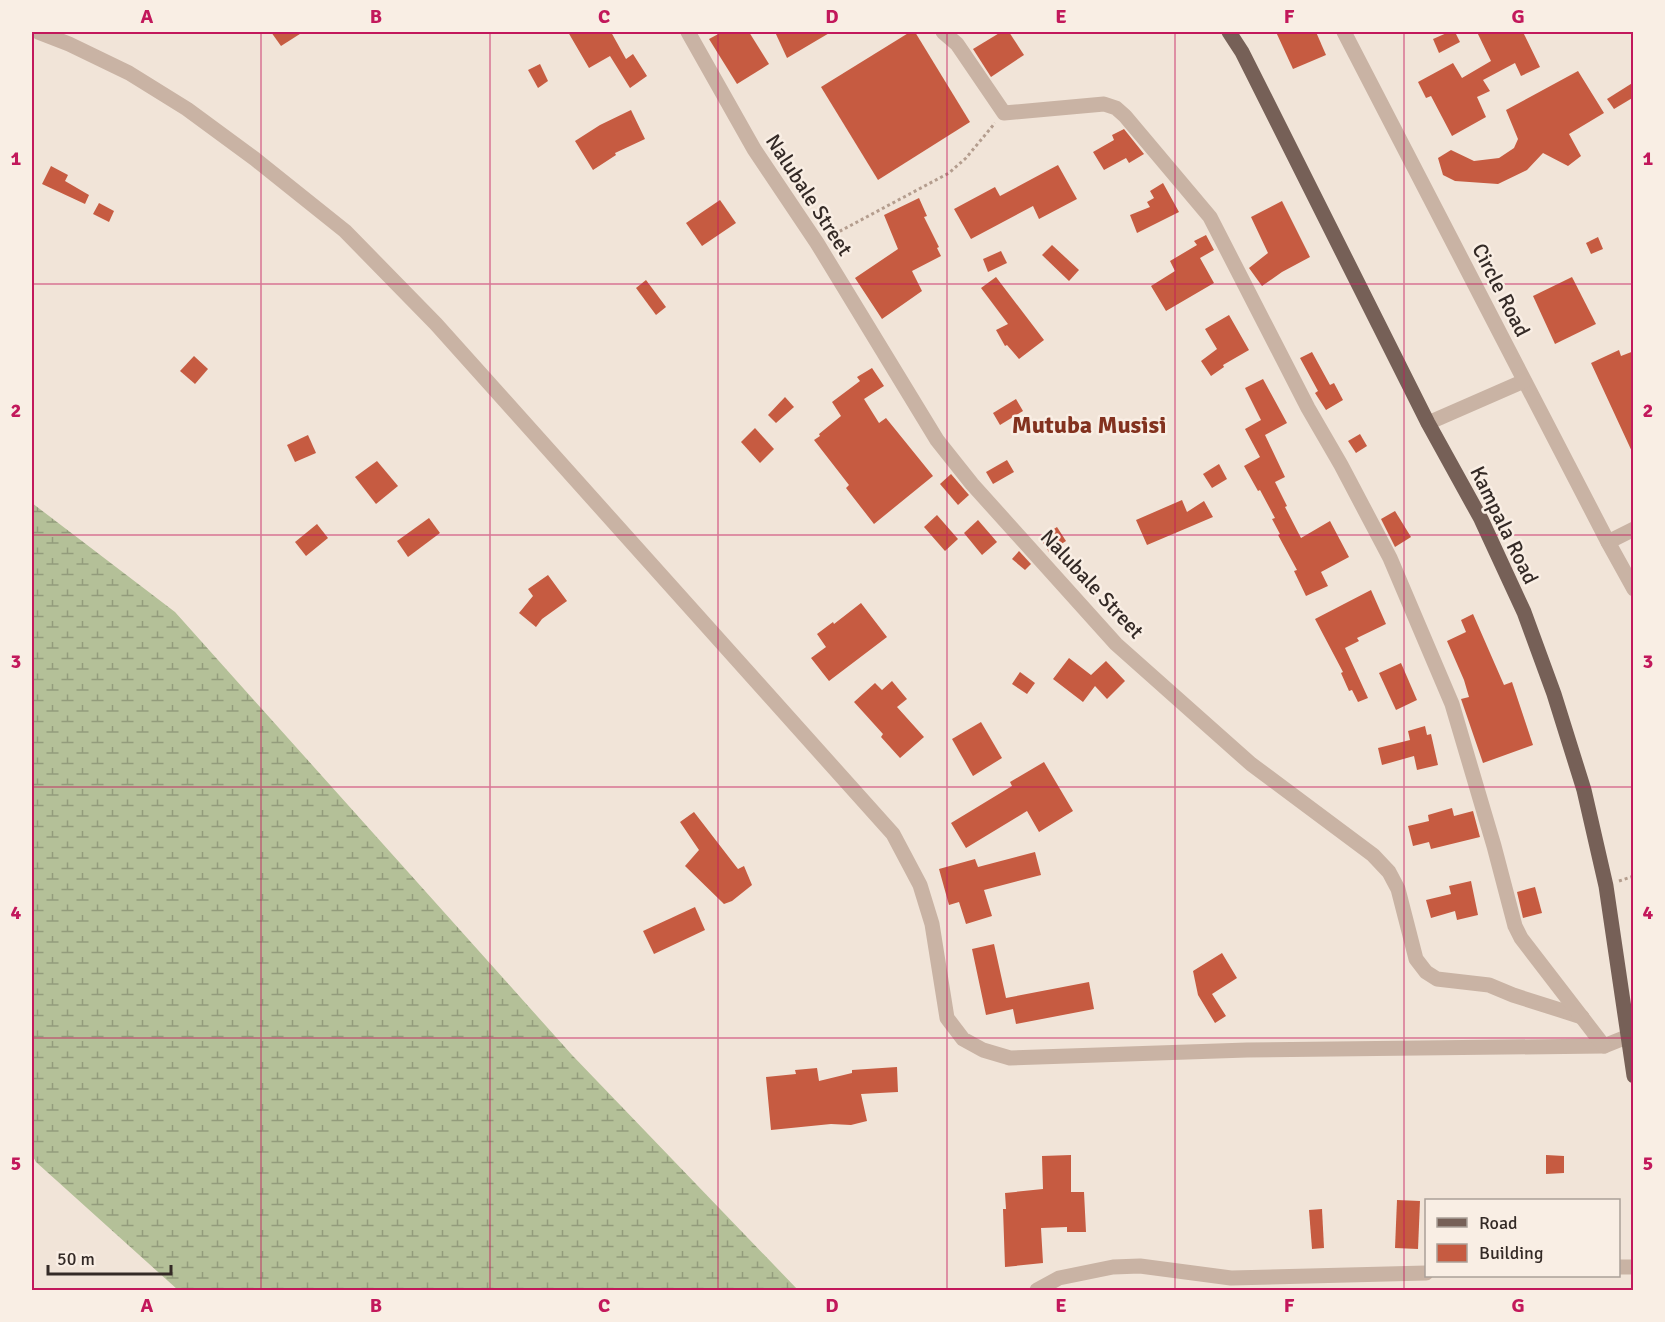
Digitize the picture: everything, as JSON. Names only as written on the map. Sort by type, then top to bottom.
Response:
[{"type":"main road","name":"Kampala Road","points":[[1229,32],[1242,52],[1428,423],[1481,519],[1524,612],[1554,694],[1584,790],[1606,886],[1634,1076]]},
{"type":"street","points":[[38,32],[69,44],[129,74],[187,109],[345,231],[436,324],[893,834],[920,885],[932,924],[947,1018],[963,1039],[983,1050],[1010,1058],[1247,1050],[1604,1046],[1629,1036]]},
{"type":"street","name":"Nalubale Street","points":[[688,32],[754,149],[817,243],[938,440],[972,484],[1108,635],[1251,764],[1373,855],[1389,872],[1398,889],[1416,958],[1426,972],[1437,980],[1489,985],[1582,1017]]},
{"type":"street","points":[[943,32],[957,44],[1004,113],[1104,104],[1116,108],[1210,217],[1308,408],[1341,465],[1398,579],[1452,704],[1515,926],[1521,938],[1604,1046]]},
{"type":"street","name":"Circle Road","points":[[1344,32],[1524,381],[1634,588]]},
{"type":"street","points":[[1428,423],[1524,381]]},
{"type":"street","points":[[1608,542],[1634,529]]},
{"type":"street","points":[[1037,1290],[1059,1278],[1113,1267],[1140,1266],[1232,1278],[1425,1272]]},
{"type":"path","points":[[817,243],[949,173],[966,158],[1004,113]]},
{"type":"green space","points":[[32,503],[175,612],[572,1055],[798,1290],[178,1290],[36,1162],[32,1155]]},
{"type":"building","points":[[271,32],[303,32],[281,46]]},
{"type":"building","points":[[568,32],[611,32],[626,59],[633,54],[647,76],[630,88],[610,56],[589,68]]},
{"type":"building","points":[[722,32],[749,32],[769,64],[737,84],[709,39]]},
{"type":"building","points":[[775,32],[831,32],[787,58]]},
{"type":"building","points":[[910,32],[915,32],[970,122],[878,180],[821,87]]},
{"type":"building","points":[[1001,32],[1009,32],[1024,55],[991,77],[973,49]]},
{"type":"building","points":[[1276,32],[1316,32],[1326,55],[1293,69]]},
{"type":"building","points":[[1449,32],[1455,32],[1460,42],[1439,53],[1433,39]]},
{"type":"building","points":[[1477,32],[1523,32],[1540,67],[1521,76],[1515,63],[1483,80],[1490,91],[1477,97],[1486,117],[1452,136],[1431,96],[1426,98],[1418,82],[1453,63],[1462,78],[1491,61]]},
{"type":"building","points":[[540,64],[548,81],[538,88],[528,70]]},
{"type":"building","points":[[1578,71],[1604,113],[1569,134],[1581,156],[1568,166],[1543,153],[1527,170],[1498,184],[1455,181],[1443,175],[1438,158],[1451,150],[1474,161],[1499,158],[1514,148],[1518,139],[1506,110]]},
{"type":"building","points":[[1634,82],[1634,97],[1614,109],[1607,99]]},
{"type":"building","points":[[631,110],[645,139],[615,153],[616,155],[593,170],[575,141],[600,125]]},
{"type":"building","points":[[1124,129],[1144,154],[1129,163],[1126,158],[1104,170],[1093,152],[1114,140],[1112,135]]},
{"type":"building","points":[[1058,165],[1077,199],[1039,219],[1033,206],[971,239],[954,209],[995,187],[1000,196]]},
{"type":"building","points":[[51,166],[68,175],[65,181],[89,195],[85,204],[42,184]]},
{"type":"building","points":[[1163,183],[1179,212],[1137,233],[1130,215],[1150,207],[1147,202],[1154,198],[1150,191]]},
{"type":"building","points":[[919,198],[927,216],[924,217],[941,256],[912,271],[922,291],[882,319],[855,278],[898,249],[884,215]]},
{"type":"building","points":[[720,200],[736,223],[702,246],[686,223]]},
{"type":"building","points":[[1282,201],[1310,257],[1262,286],[1249,268],[1268,253],[1251,217]]},
{"type":"building","points":[[99,203],[114,211],[109,222],[93,214]]},
{"type":"building","points":[[1206,235],[1214,250],[1200,258],[1214,283],[1166,311],[1151,286],[1175,271],[1170,261],[1197,245],[1194,241]]},
{"type":"building","points":[[1598,237],[1603,249],[1591,254],[1586,243]]},
{"type":"building","points":[[1052,245],[1079,270],[1069,281],[1042,255]]},
{"type":"building","points":[[1001,251],[1007,263],[988,272],[983,259]]},
{"type":"building","points":[[996,277],[1044,340],[1019,359],[1007,345],[1005,346],[996,330],[1008,324],[981,288]]},
{"type":"building","points":[[1572,277],[1596,324],[1555,344],[1533,296]]},
{"type":"building","points":[[646,280],[666,307],[656,315],[636,288]]},
{"type":"building","points":[[1229,315],[1249,350],[1223,365],[1224,367],[1211,376],[1201,361],[1217,349],[1205,329]]},
{"type":"building","points":[[1619,350],[1621,356],[1634,351],[1634,456],[1591,363]]},
{"type":"building","points":[[1312,352],[1330,385],[1334,383],[1343,400],[1326,410],[1315,393],[1318,391],[1300,358]]},
{"type":"building","points":[[194,356],[208,369],[195,384],[180,371]]},
{"type":"building","points":[[872,368],[884,386],[864,399],[879,423],[886,418],[933,476],[874,524],[846,488],[849,485],[814,440],[841,416],[832,402],[860,381],[857,377]]},
{"type":"building","points":[[1263,379],[1287,423],[1265,435],[1285,477],[1275,482],[1287,506],[1285,507],[1301,538],[1330,521],[1349,557],[1321,572],[1328,586],[1306,596],[1294,571],[1297,570],[1278,535],[1280,534],[1272,519],[1275,518],[1244,466],[1260,457],[1245,429],[1261,420],[1245,388]]},
{"type":"building","points":[[785,397],[794,407],[776,423],[768,415]]},
{"type":"building","points":[[1016,399],[1023,411],[1000,425],[993,413]]},
{"type":"building","points":[[755,428],[774,449],[760,463],[741,442]]},
{"type":"building","points":[[1360,434],[1367,446],[1356,453],[1348,441]]},
{"type":"building","points":[[308,435],[316,453],[295,462],[287,445]]},
{"type":"building","points":[[1007,460],[1014,472],[993,484],[986,472]]},
{"type":"building","points":[[377,461],[398,486],[376,504],[355,477]]},
{"type":"building","points":[[1219,464],[1227,479],[1212,488],[1203,474]]},
{"type":"building","points":[[951,474],[969,495],[958,505],[940,484]]},
{"type":"building","points":[[1182,500],[1187,512],[1204,501],[1213,517],[1147,545],[1136,520]]},
{"type":"building","points":[[1395,511],[1411,537],[1395,547],[1381,519]]},
{"type":"building","points":[[937,515],[958,539],[945,551],[924,527]]},
{"type":"building","points":[[429,518],[440,533],[408,557],[397,541]]},
{"type":"building","points":[[978,520],[997,542],[982,555],[964,533]]},
{"type":"building","points":[[317,524],[328,538],[306,556],[295,542]]},
{"type":"building","points":[[1057,527],[1066,541],[1049,552],[1040,538]]},
{"type":"building","points":[[1019,551],[1031,564],[1025,570],[1012,559]]},
{"type":"building","points":[[548,575],[567,601],[542,619],[536,627],[519,613],[533,596],[528,589]]},
{"type":"building","points":[[1371,590],[1386,624],[1357,638],[1359,641],[1345,648],[1368,698],[1358,702],[1352,690],[1349,691],[1341,673],[1343,672],[1315,619]]},
{"type":"building","points":[[861,603],[887,637],[829,681],[811,658],[826,647],[817,634]]},
{"type":"building","points":[[1473,614],[1504,685],[1512,682],[1533,745],[1483,763],[1461,699],[1469,697],[1464,680],[1447,641],[1466,632],[1461,620]]},
{"type":"building","points":[[1069,658],[1091,675],[1106,661],[1125,681],[1107,699],[1095,686],[1083,702],[1053,679]]},
{"type":"building","points":[[1401,663],[1417,700],[1396,710],[1379,673]]},
{"type":"building","points":[[1020,672],[1035,683],[1027,694],[1012,684]]},
{"type":"building","points":[[892,681],[907,699],[897,707],[924,737],[900,758],[881,737],[883,734],[854,702],[875,683],[882,690]]},
{"type":"building","points":[[981,722],[1002,758],[973,776],[952,739]]},
{"type":"building","points":[[1425,726],[1427,735],[1431,734],[1438,765],[1417,770],[1414,756],[1382,765],[1378,748],[1410,740],[1408,731]]},
{"type":"building","points":[[1044,762],[1073,811],[1039,832],[1027,811],[966,848],[951,823],[1012,786],[1010,782]]},
{"type":"building","points":[[1452,808],[1454,816],[1473,811],[1480,837],[1431,849],[1429,842],[1413,846],[1408,826],[1429,821],[1428,815]]},
{"type":"building","points":[[694,812],[738,869],[744,866],[752,885],[732,901],[724,904],[685,866],[699,850],[680,822]]},
{"type":"building","points":[[1035,852],[1041,875],[984,890],[992,916],[966,924],[959,902],[949,905],[939,869],[975,859],[978,867]]},
{"type":"building","points":[[1471,881],[1478,915],[1457,920],[1455,911],[1431,918],[1426,900],[1451,894],[1449,886]]},
{"type":"building","points":[[1535,887],[1542,913],[1523,918],[1517,892]]},
{"type":"building","points":[[695,907],[705,930],[654,954],[643,931]]},
{"type":"building","points":[[994,944],[1006,998],[1089,982],[1094,1009],[1016,1024],[1013,1009],[986,1015],[972,949]]},
{"type":"building","points":[[1222,953],[1237,978],[1212,994],[1226,1016],[1215,1023],[1198,995],[1193,971]]},
{"type":"building","points":[[897,1067],[898,1092],[861,1094],[867,1121],[851,1125],[831,1124],[771,1130],[766,1077],[796,1074],[795,1070],[817,1068],[819,1081],[852,1073],[852,1070]]},
{"type":"building","points":[[1071,1155],[1071,1192],[1084,1192],[1086,1232],[1067,1232],[1067,1227],[1041,1228],[1043,1263],[1005,1267],[1003,1209],[1006,1209],[1005,1193],[1043,1189],[1042,1156]]},
{"type":"building","points":[[1546,1155],[1564,1156],[1564,1173],[1546,1174]]},
{"type":"building","points":[[1397,1200],[1420,1201],[1418,1249],[1395,1248]]},
{"type":"building","points":[[1322,1209],[1324,1248],[1312,1249],[1309,1210]]},
{"type":"district","name":"Mutuba Musisi","points":[[1089,425]]}]
